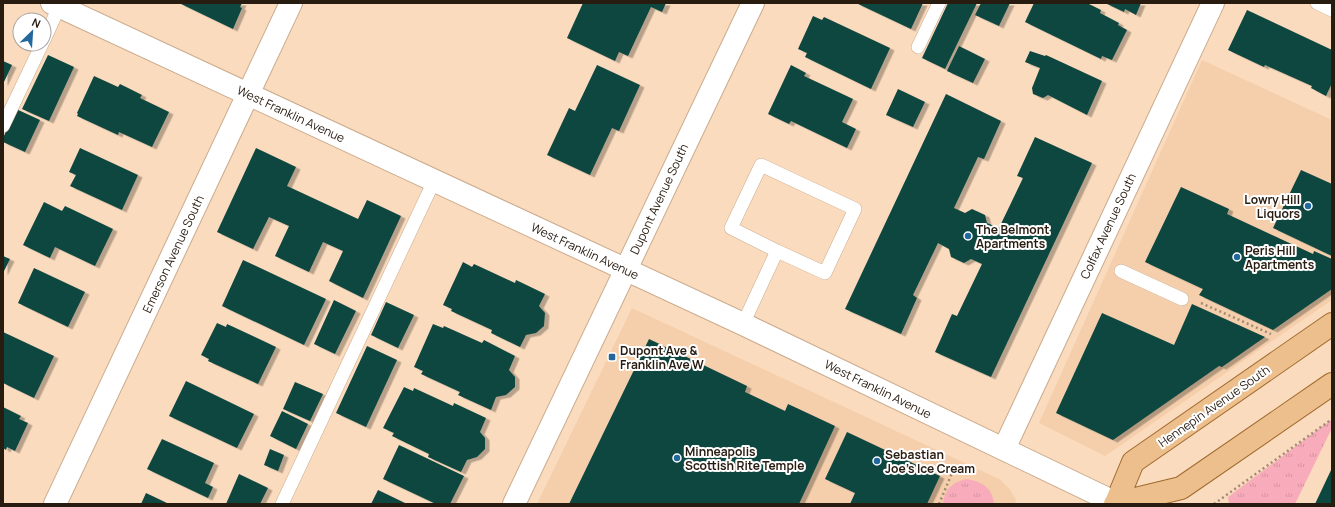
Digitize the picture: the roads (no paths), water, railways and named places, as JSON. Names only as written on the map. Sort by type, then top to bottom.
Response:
[{"type":"main road","name":"Hennepin Avenue South","points":[[1115,504],[1133,462],[1332,324]]},
{"type":"main road","points":[[1115,504],[1181,488],[1332,384]]},
{"type":"street","name":"Emerson Avenue South","points":[[55,504],[249,95],[291,3]]},
{"type":"street","name":"Dupont Avenue South","points":[[514,504],[753,3]]},
{"type":"street","name":"Colfax Avenue South","points":[[1004,449],[1213,3]]},
{"type":"street","name":"West Franklin Avenue","points":[[56,5],[743,324],[1115,504]]},
{"type":"lane","points":[[918,47],[939,3]]},
{"type":"lane","points":[[1317,3],[1332,10]]},
{"type":"lane","points":[[52,17],[56,5]]},
{"type":"lane","points":[[3,126],[38,52]]},
{"type":"lane","points":[[761,165],[855,209],[825,273],[777,250],[731,228],[761,165]]},
{"type":"lane","points":[[282,504],[434,181]]},
{"type":"lane","points":[[743,324],[777,250]]},
{"type":"lane","points":[[1120,271],[1182,299]]},
{"type":"place","name":"Lowry Hill Liquors","points":[[1308,206]]},
{"type":"place","name":"The Belmont Apartments","points":[[968,236]]},
{"type":"place","name":"Peris Hill Apartments","points":[[1237,257]]},
{"type":"place","name":"Dupont Ave & Franklin Ave W","points":[[612,357]]},
{"type":"place","name":"Minneapolis Scottish Rite Temple","points":[[677,458]]},
{"type":"place","name":"Sebastian Joe's Ice Cream","points":[[877,461]]}]
